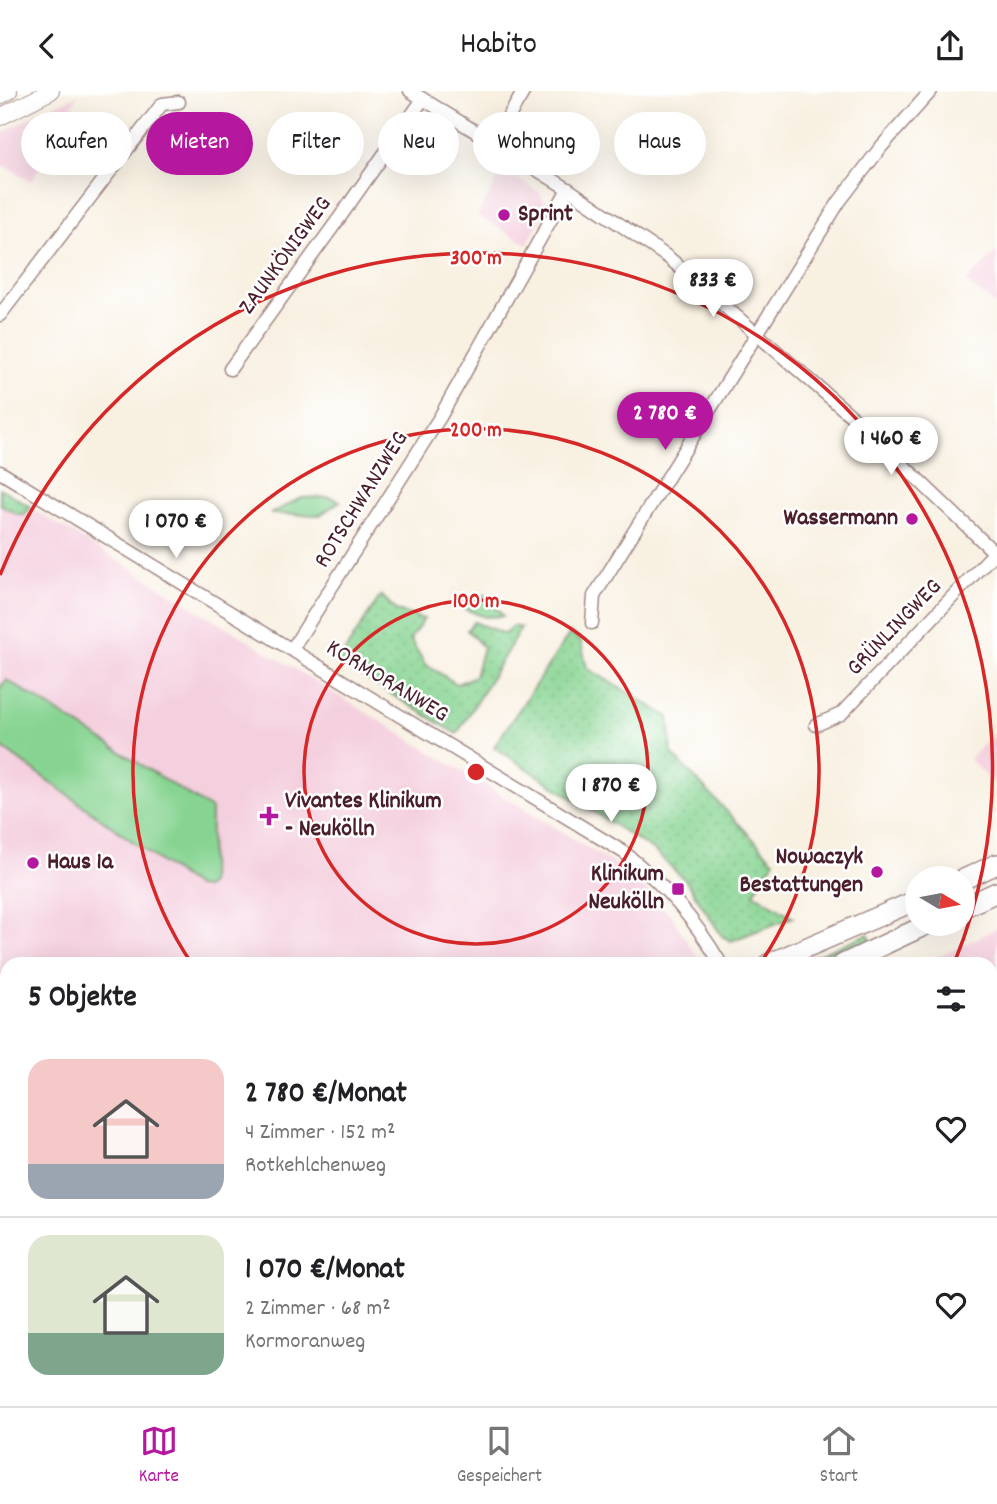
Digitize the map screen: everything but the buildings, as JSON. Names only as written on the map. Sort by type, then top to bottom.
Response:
[{"type":"main road","points":[[975,874],[997,864]]},
{"type":"main road","points":[[975,902],[997,892]]},
{"type":"main road","points":[[784,957],[905,905]]},
{"type":"main road","points":[[858,957],[905,935]]},
{"type":"street","points":[[0,96],[9,91]]},
{"type":"street","points":[[0,117],[51,91]]},
{"type":"street","points":[[410,91],[473,131]]},
{"type":"street","points":[[511,112],[524,91]]},
{"type":"street","points":[[592,623],[594,596],[839,202],[881,147],[931,91]]},
{"type":"street","name":"ZAUNKÖNIGWEG","points":[[230,369],[422,99]]},
{"type":"street","points":[[0,315],[162,104],[179,101]]},
{"type":"street","points":[[545,175],[669,258],[856,420],[996,553]]},
{"type":"street","name":"ROTSCHWANZWEG","points":[[292,649],[440,417],[568,189]]},
{"type":"street","name":"KORMORANWEG","points":[[0,472],[625,853],[681,904],[716,957]]},
{"type":"street","name":"GRÜNLINGWEG","points":[[816,725],[841,714],[996,553]]},
{"type":"shaded area","points":[[78,95],[69,112],[40,112]]},
{"type":"shaded area","points":[[21,123],[21,175],[35,175],[32,181],[0,164],[0,134]]},
{"type":"shaded area","points":[[501,175],[510,175],[539,192],[547,207],[527,244],[477,216]]},
{"type":"shaded area","points":[[997,251],[997,306],[966,282]]},
{"type":"shaded area","name":"Vivantes Klinikum - Neukölln","points":[[0,489],[616,865],[654,897],[672,917],[697,957],[0,957]]},
{"type":"shaded area","points":[[997,734],[997,786],[969,759]]},
{"type":"shaded area","points":[[997,928],[997,957],[938,957]]},
{"type":"green space","points":[[0,488],[31,507],[25,514],[17,514],[0,504]]},
{"type":"green space","points":[[330,497],[340,501],[320,515],[270,514],[301,498]]},
{"type":"green space","points":[[381,595],[397,611],[424,619],[410,639],[425,664],[457,684],[475,676],[483,647],[467,630],[474,622],[505,634],[512,626],[521,628],[457,734],[338,662]]},
{"type":"green space","points":[[486,595],[503,616],[485,617],[462,608],[475,597]]},
{"type":"green space","points":[[570,633],[581,642],[587,668],[669,717],[672,754],[774,861],[754,893],[793,917],[731,941],[722,936],[686,881],[654,851],[494,747]]},
{"type":"green space","points":[[7,680],[211,809],[210,884],[205,888],[196,887],[0,746],[0,687]]},
{"type":"green space","points":[[868,934],[872,943],[841,957],[814,957]]},
{"type":"place","name":"Sprint","points":[[504,215]]},
{"type":"place","name":"Wassermann","points":[[912,519]]},
{"type":"place","name":"Vivantes Klinikum - Neukölln","points":[[269,816]]},
{"type":"place","name":"Haus 1a","points":[[33,863]]},
{"type":"place","name":"Nowaczyk Bestattungen","points":[[877,872]]},
{"type":"place","name":"Klinikum Neukölln","points":[[678,889]]}]
